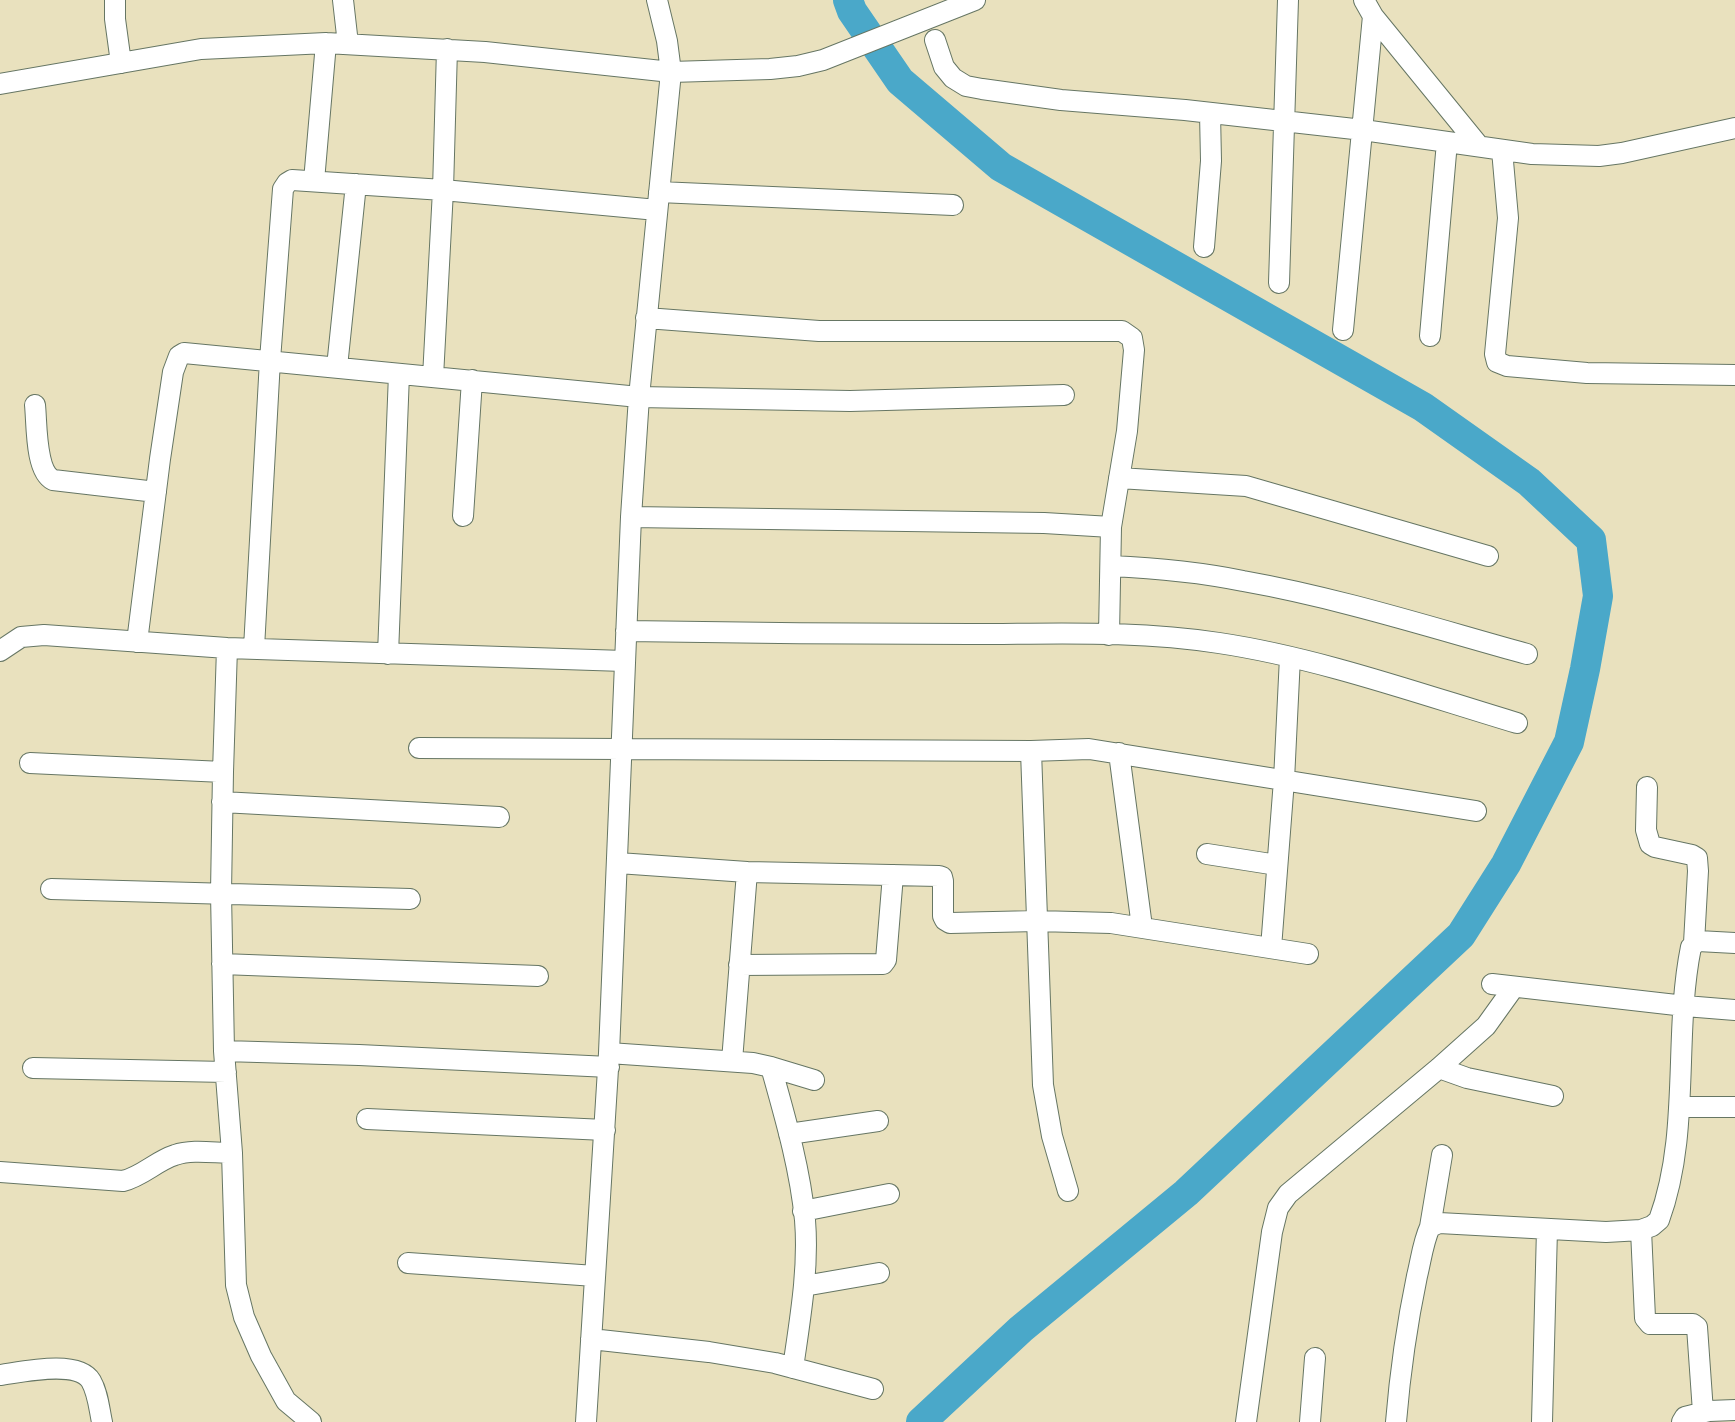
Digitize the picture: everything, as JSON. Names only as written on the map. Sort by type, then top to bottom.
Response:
[{"type":"street","points":[[115,0],[115,20],[121,63]]},
{"type":"street","points":[[343,0],[348,44]]},
{"type":"street","points":[[586,1422],[609,1060],[631,517],[646,318],[671,72],[667,41],[657,0]]},
{"type":"street","points":[[1279,283],[1288,0]]},
{"type":"street","points":[[0,84],[201,49],[326,43],[447,49],[671,72],[770,69],[823,60],[970,2]]},
{"type":"street","points":[[1343,330],[1363,130],[1369,8]]},
{"type":"street","points":[[1369,8],[1479,146]]},
{"type":"street","points":[[935,40],[944,67],[953,78],[966,86],[1061,100],[1363,130],[1532,154],[1599,156],[1735,128]]},
{"type":"street","points":[[314,181],[326,43]]},
{"type":"street","points":[[433,376],[443,190],[447,49]]},
{"type":"street","points":[[1204,248],[1211,161],[1210,113]]},
{"type":"street","points":[[1430,336],[1447,142]]},
{"type":"street","points":[[1502,150],[1508,218],[1495,354],[1497,362],[1507,366],[1587,373],[1735,375]]},
{"type":"street","points":[[254,648],[270,360],[283,189],[287,183],[292,180],[314,181],[658,201],[953,205]]},
{"type":"street","points":[[337,367],[356,184]]},
{"type":"street","points":[[646,318],[819,331],[1122,330],[1131,338],[1134,350],[1127,431],[1111,527],[1109,635]]},
{"type":"street","points":[[137,642],[173,372],[179,356],[184,353],[639,397],[850,401],[1064,395]]},
{"type":"street","points":[[388,654],[399,374]]},
{"type":"street","points":[[463,516],[472,380]]},
{"type":"street","points":[[35,405],[41,463],[47,477],[52,480],[156,492]]},
{"type":"street","points":[[1119,478],[1246,486],[1488,556]]},
{"type":"street","points":[[631,517],[1044,523],[1111,527]]},
{"type":"street","points":[[1111,566],[1155,568],[1244,581],[1346,604],[1527,654]]},
{"type":"street","points":[[626,631],[1141,635],[1218,643],[1290,657],[1517,723]]},
{"type":"street","points":[[0,651],[21,638],[44,635],[228,648],[624,661]]},
{"type":"street","points":[[228,648],[221,892],[224,1051],[232,1153],[236,1285],[244,1317],[261,1356],[286,1401],[311,1422]]},
{"type":"street","points":[[1271,948],[1284,780],[1290,657]]},
{"type":"street","points":[[419,748],[1031,751],[1089,749],[1476,811]]},
{"type":"street","points":[[1031,751],[1043,1085],[1053,1136],[1068,1191]]},
{"type":"street","points":[[1119,753],[1142,927]]},
{"type":"street","points":[[30,763],[223,772]]},
{"type":"street","points":[[1430,1227],[1439,1223],[1606,1232],[1641,1230],[1652,1226],[1659,1220],[1674,1157],[1690,951],[1694,943],[1698,871],[1697,858],[1692,855],[1655,847],[1650,843],[1646,830],[1647,787]]},
{"type":"street","points":[[222,802],[500,817]]},
{"type":"street","points":[[1207,854],[1277,865]]},
{"type":"street","points":[[618,863],[747,872],[942,878],[943,916],[950,923],[1037,921],[1111,923],[1308,954]]},
{"type":"street","points":[[732,1061],[747,872]]},
{"type":"street","points":[[740,965],[883,964],[886,960],[893,875]]},
{"type":"street","points":[[51,889],[410,899]]},
{"type":"street","points":[[1694,943],[1698,941],[1735,943]]},
{"type":"street","points":[[222,964],[538,976]]},
{"type":"street","points":[[1492,984],[1735,1010]]},
{"type":"street","points":[[1246,1422],[1273,1226],[1278,1208],[1288,1194],[1486,1026],[1514,987]]},
{"type":"street","points":[[224,1051],[732,1061],[771,1066],[813,1080]]},
{"type":"street","points":[[771,1066],[799,1178],[803,1211],[804,1286],[793,1368]]},
{"type":"street","points":[[33,1068],[226,1072]]},
{"type":"street","points":[[1439,1068],[1467,1078],[1553,1096]]},
{"type":"street","points":[[1679,1107],[1735,1107]]},
{"type":"street","points":[[367,1119],[605,1130]]},
{"type":"street","points":[[789,1134],[878,1121]]},
{"type":"street","points":[[0,1172],[123,1181],[175,1155],[191,1152],[232,1153]]},
{"type":"street","points":[[1396,1422],[1402,1361],[1412,1299],[1423,1246],[1430,1227],[1442,1155]]},
{"type":"street","points":[[803,1211],[889,1194]]},
{"type":"street","points":[[1542,1422],[1547,1229]]},
{"type":"street","points":[[1641,1230],[1645,1318],[1650,1324],[1693,1324],[1697,1327],[1703,1412]]},
{"type":"street","points":[[408,1263],[596,1276]]},
{"type":"street","points":[[804,1286],[879,1273]]},
{"type":"street","points":[[591,1340],[709,1352],[793,1368],[873,1389]]},
{"type":"street","points":[[1310,1422],[1315,1358]]},
{"type":"street","points":[[0,1374],[51,1369],[80,1371],[89,1378],[96,1393],[102,1422]]},
{"type":"street","points":[[1682,1422],[1685,1417],[1703,1412],[1735,1410]]},
{"type":"waterway","points":[[848,0],[852,11],[900,81],[1001,167],[1423,407],[1529,482],[1591,540],[1598,596],[1569,742],[1506,864],[1461,935],[1186,1193],[1021,1329],[921,1422]]}]
